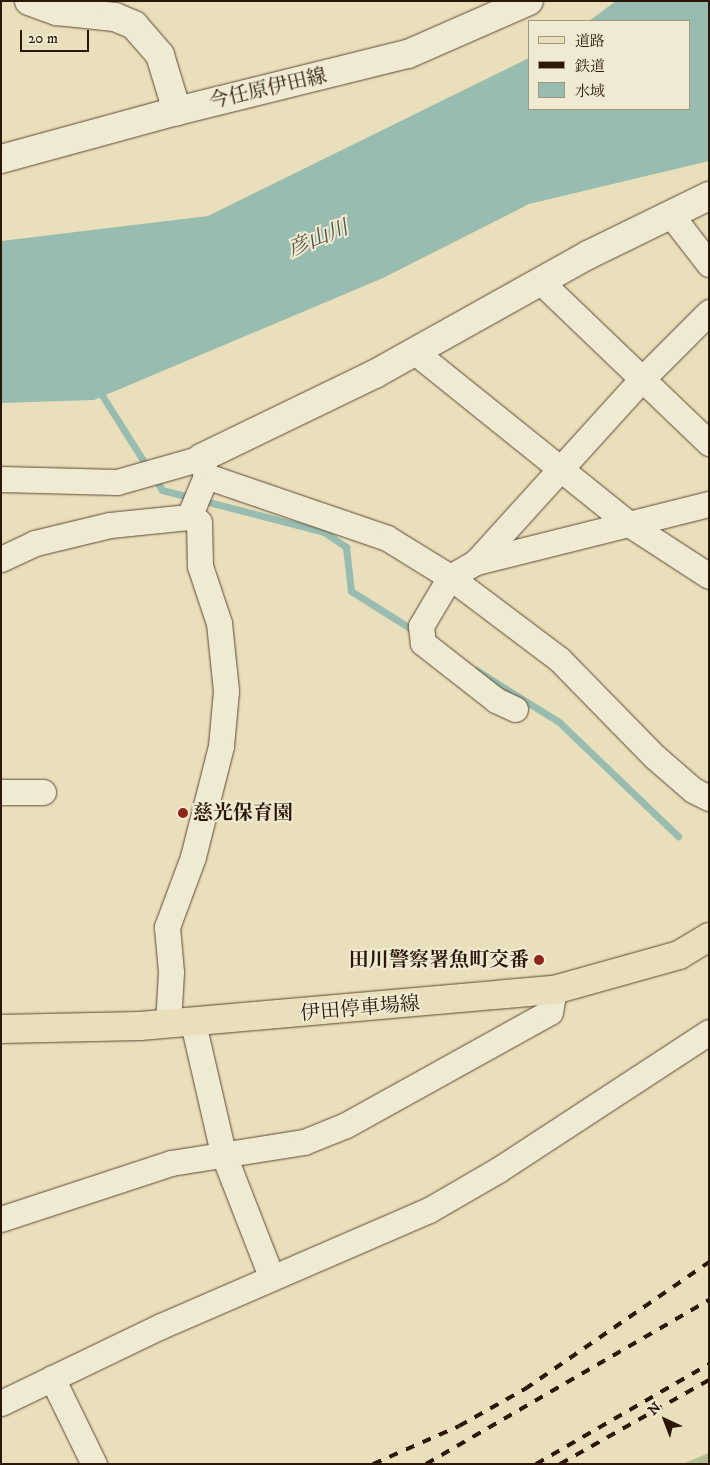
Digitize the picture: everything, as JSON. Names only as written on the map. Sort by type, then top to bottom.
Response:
[{"type":"main road","name":"伊田停車場線","points":[[1,1029],[181,1023],[554,990],[679,955],[709,937]]},
{"type":"street","points":[[29,1],[58,12],[115,17],[134,25],[160,55],[177,110]]},
{"type":"street","name":"今任原伊田線","points":[[1,159],[177,110],[408,54],[529,1]]},
{"type":"street","points":[[1,478],[118,482],[203,474],[541,282],[709,196]]},
{"type":"street","points":[[671,215],[709,264]]},
{"type":"street","points":[[541,282],[709,443]]},
{"type":"street","points":[[476,562],[642,379],[709,312]]},
{"type":"street","points":[[415,352],[629,524],[709,576]]},
{"type":"street","points":[[190,515],[203,474]]},
{"type":"street","points":[[203,474],[387,538],[450,577],[559,659],[655,757],[693,790],[709,798]]},
{"type":"street","points":[[515,709],[496,700],[423,643],[421,626],[450,577],[476,562],[709,504]]},
{"type":"street","points":[[1,559],[35,543],[110,525],[190,515],[199,522],[200,566],[220,623],[226,691],[221,746],[193,857],[167,927],[171,972],[181,1023],[223,1153],[267,1266]]},
{"type":"street","points":[[1,792],[43,792]]},
{"type":"street","points":[[1,1219],[171,1163],[223,1153],[304,1142],[346,1125],[550,1012],[554,990]]},
{"type":"street","points":[[1,1404],[161,1326],[429,1210],[498,1170],[709,1032]]},
{"type":"street","points":[[52,1378],[94,1464]]},
{"type":"green space","points":[[709,1453],[709,1464],[682,1464]]},
{"type":"water","name":"彦山川","points":[[616,1],[709,1],[709,161],[529,204],[383,278],[94,400],[1,403],[1,241],[208,216],[528,58],[528,110],[690,110],[690,20],[590,20]]},
{"type":"waterway","points":[[98,389],[148,468]]},
{"type":"waterway","points":[[154,477],[162,490],[324,532],[346,547],[351,591],[416,632]]},
{"type":"waterway","points":[[476,670],[559,722],[678,836]]},
{"type":"railway","points":[[373,1464],[459,1426],[525,1389],[709,1262]]},
{"type":"railway","points":[[426,1464],[709,1300]]},
{"type":"railway","points":[[536,1464],[709,1364]]},
{"type":"railway","points":[[560,1464],[709,1380]]},
{"type":"place","name":"慈光保育園","points":[[183,813]]},
{"type":"place","name":"田川警察署魚町交番","points":[[539,960]]}]
